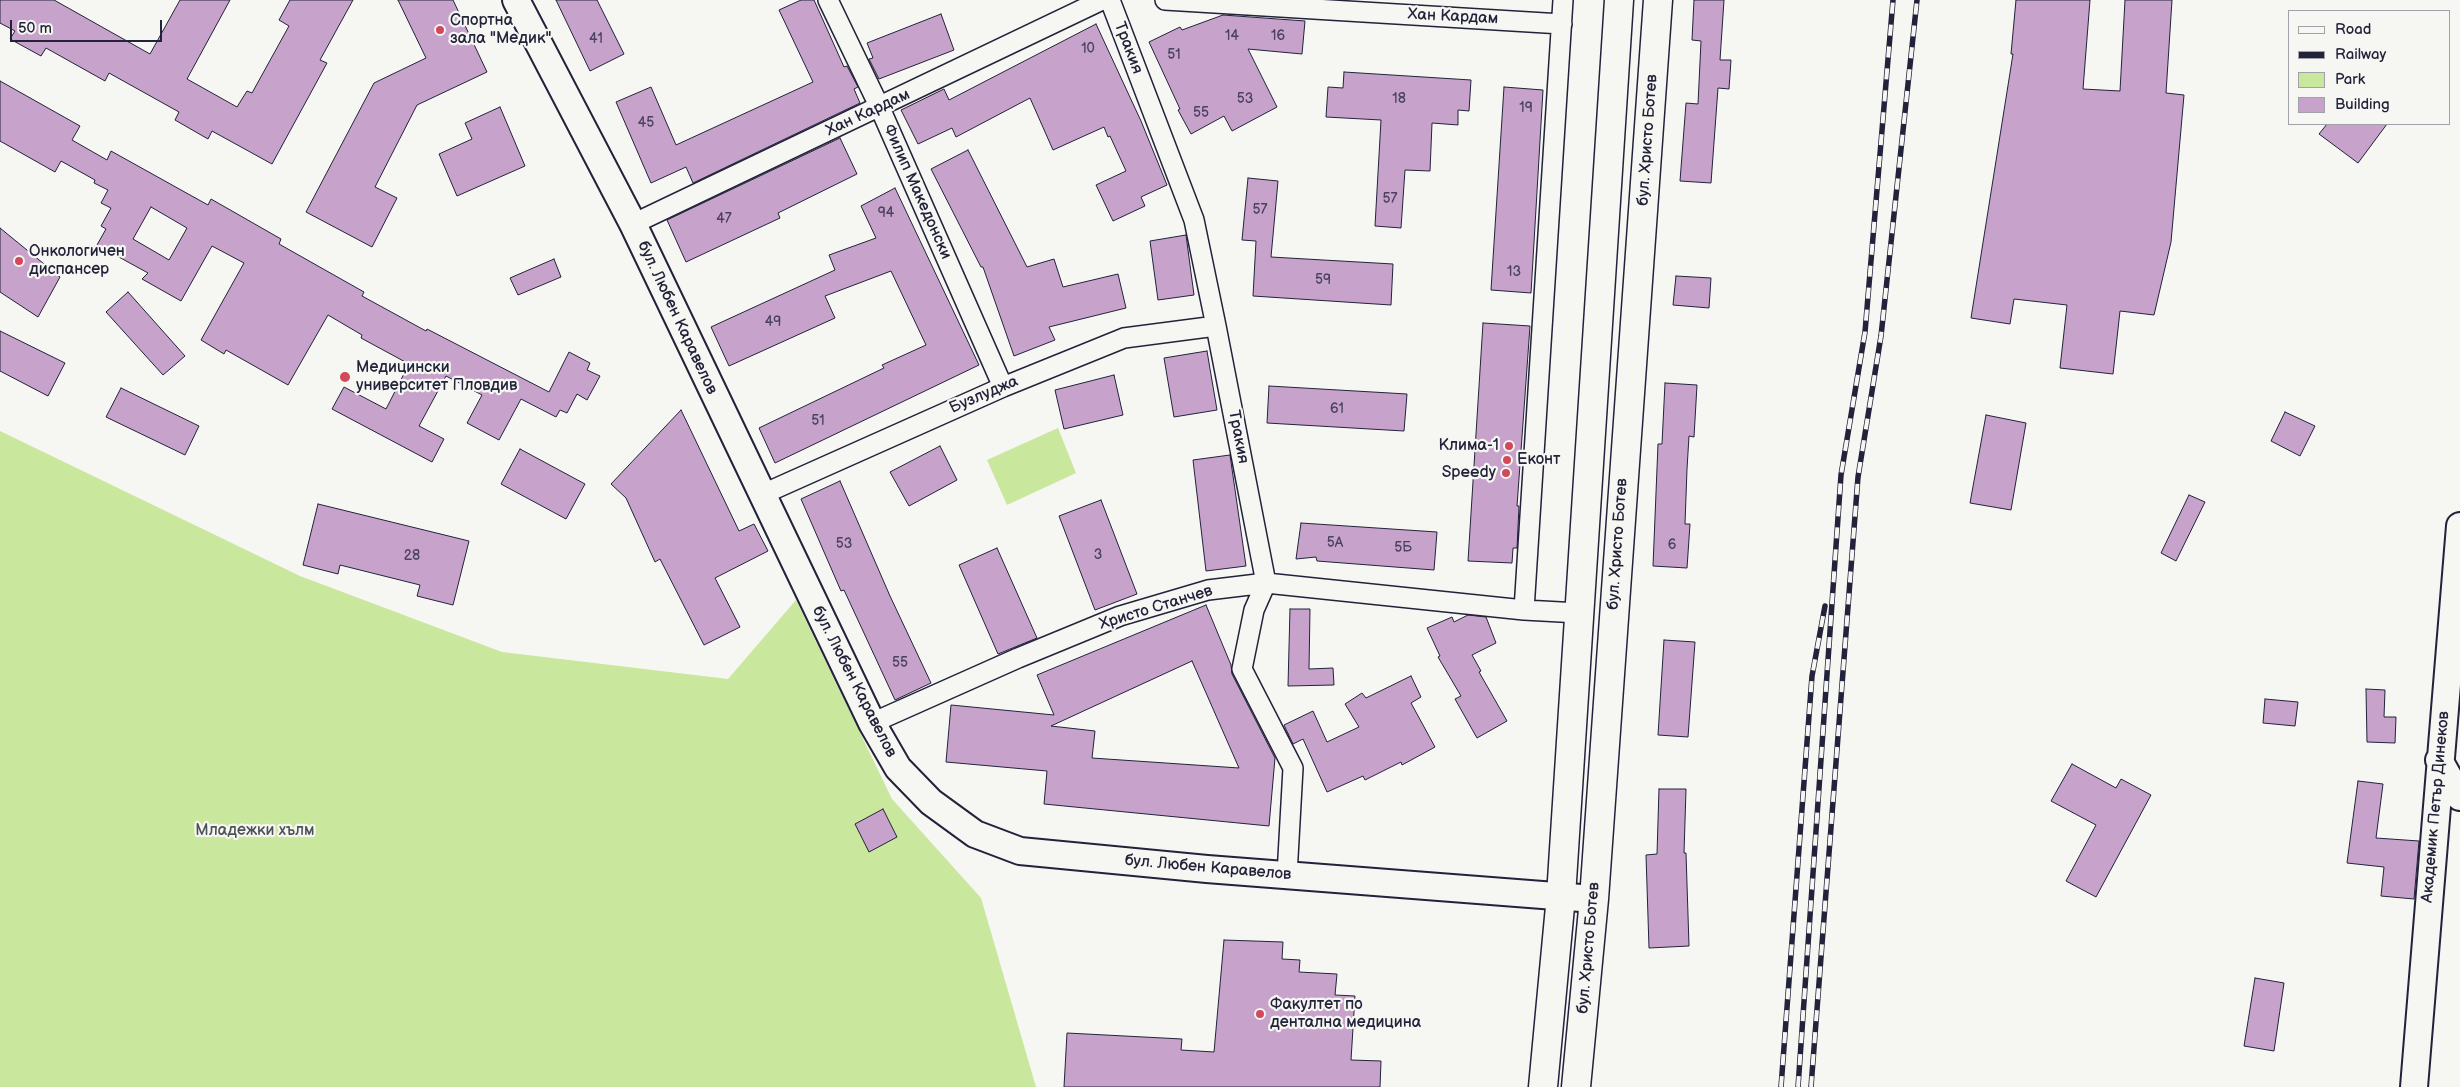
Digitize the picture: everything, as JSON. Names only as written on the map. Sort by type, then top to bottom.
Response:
[{"type":"main road","name":"бул. Христо Ботев","points":[[1543,1087],[1561,896],[1619,0]]},
{"type":"main road","name":"бул. Христо Ботев","points":[[1576,1087],[1594,899],[1658,0]]},
{"type":"street","name":"бул. Любен Каравелов","points":[[516,0],[633,224],[761,495],[872,723],[898,768],[931,802],[975,834],[1020,851],[1287,875],[1594,899]]},
{"type":"street","name":"Филип Македонски","points":[[828,0],[880,108],[1003,386]]},
{"type":"street","name":"Хан Кардам","points":[[633,224],[880,108],[1102,0]]},
{"type":"street","name":"Тракия","points":[[1110,0],[1194,220],[1266,583]]},
{"type":"street","name":"Хан Кардам","points":[[1165,0],[1333,5],[1562,24]]},
{"type":"street","points":[[1524,610],[1563,0]]},
{"type":"street","name":"Бузлуджа","points":[[761,495],[1003,386],[1124,338],[1216,326]]},
{"type":"street","name":"Академик Петър Динеков","points":[[2414,1087],[2450,767],[2460,526]]},
{"type":"street","points":[[1266,583],[1254,610],[1242,668],[1293,768],[1287,875]]},
{"type":"street","name":"Христо Станчев","points":[[872,723],[1018,658],[1120,616],[1208,590],[1266,583],[1524,610],[1580,613]]},
{"type":"street","points":[[2450,767],[2460,797]]},
{"type":"green space","points":[[1058,428],[1076,473],[1007,505],[987,460]]},
{"type":"green space","name":"Младежки хълм","points":[[0,431],[300,576],[502,652],[728,679],[796,600],[892,799],[981,898],[1036,1087],[0,1087]]},
{"type":"building","points":[[0,0],[54,0],[150,54],[180,0],[230,0],[187,79],[237,107],[247,91],[252,93],[289,26],[279,20],[290,0],[353,0],[320,60],[327,63],[272,164],[212,131],[208,139],[175,120],[179,112],[109,73],[105,81],[46,48],[41,56],[10,39],[15,31],[0,23]]},
{"type":"building","points":[[398,0],[453,0],[487,72],[417,105],[375,187],[397,198],[372,247],[306,212],[374,83],[426,58]]},
{"type":"building","points":[[556,0],[597,0],[624,54],[590,71]]},
{"type":"building","points":[[801,0],[814,0],[844,67],[847,66],[858,87],[854,89],[860,103],[693,183],[686,167],[651,183],[616,102],[651,87],[676,145],[813,82],[779,10]]},
{"type":"building","points":[[1694,0],[1724,0],[1720,60],[1731,60],[1729,89],[1718,88],[1711,183],[1680,181],[1686,103],[1698,104],[1701,41],[1692,40]]},
{"type":"building","points":[[2016,0],[2090,0],[2083,89],[2120,91],[2125,0],[2172,0],[2166,93],[2184,95],[2171,242],[2154,315],[2120,311],[2113,374],[2060,368],[2067,305],[2014,299],[2010,324],[1971,318],[2013,54],[2011,54]]},
{"type":"building","points":[[941,14],[954,50],[879,79],[869,59],[873,58],[867,43]]},
{"type":"building","points":[[1223,15],[1305,21],[1302,54],[1248,49],[1277,107],[1232,131],[1224,116],[1191,134],[1178,110],[1180,109],[1149,42],[1180,27],[1182,30]]},
{"type":"building","points":[[1096,24],[1141,121],[1167,185],[1141,197],[1145,206],[1113,221],[1096,185],[1126,171],[1104,127],[1053,150],[1030,98],[956,137],[952,128],[918,144],[901,110],[944,89],[949,100]]},
{"type":"building","points":[[1344,72],[1471,80],[1469,111],[1458,110],[1458,125],[1432,123],[1430,171],[1405,170],[1401,228],[1375,226],[1381,120],[1326,117],[1328,87],[1343,88]]},
{"type":"building","points":[[0,81],[80,126],[72,140],[107,160],[111,151],[208,205],[211,199],[281,239],[279,244],[364,292],[362,296],[426,331],[427,329],[549,392],[569,352],[590,363],[587,370],[600,376],[587,400],[577,394],[567,413],[560,410],[556,417],[521,399],[499,440],[467,423],[482,395],[446,376],[419,426],[444,439],[432,462],[332,409],[344,387],[386,409],[409,364],[361,338],[362,335],[328,315],[288,385],[226,350],[224,354],[201,340],[244,263],[212,246],[181,301],[142,279],[148,273],[97,245],[106,229],[101,226],[111,208],[101,203],[108,190],[94,183],[95,180],[61,161],[55,172],[0,141]],"holes":[[[151,207],[187,228],[169,260],[133,239]]]},
{"type":"building","points":[[1504,87],[1543,90],[1531,293],[1491,290]]},
{"type":"building","points":[[500,107],[525,166],[457,196],[439,154],[472,139],[465,123]]},
{"type":"building","points":[[2326,125],[2386,125],[2358,163],[2319,134]]},
{"type":"building","points":[[840,138],[857,174],[778,213],[780,218],[686,262],[667,220]]},
{"type":"building","points":[[968,150],[1027,267],[1054,259],[1063,287],[1118,274],[1126,308],[1049,327],[1055,340],[1014,356],[983,267],[981,267],[931,169]]},
{"type":"building","points":[[1248,178],[1278,181],[1271,257],[1393,264],[1391,305],[1253,296],[1256,241],[1242,240]]},
{"type":"building","points":[[895,188],[979,365],[775,463],[759,428],[884,368],[882,365],[926,345],[891,271],[825,296],[835,318],[729,366],[711,327],[835,270],[829,255],[876,238],[861,206]]},
{"type":"building","name":"Онкологичен диспансер","points":[[0,228],[60,277],[38,317],[0,292]]},
{"type":"building","points":[[1186,235],[1194,295],[1158,300],[1150,241]]},
{"type":"building","points":[[554,259],[561,277],[518,295],[510,278]]},
{"type":"building","points":[[1676,276],[1711,278],[1709,308],[1673,305]]},
{"type":"building","points":[[128,292],[185,356],[163,375],[106,312]]},
{"type":"building","points":[[1483,323],[1530,326],[1517,506],[1519,506],[1517,548],[1513,548],[1512,563],[1468,561]]},
{"type":"building","points":[[0,331],[65,363],[48,396],[0,371]]},
{"type":"building","points":[[1207,351],[1217,410],[1174,417],[1164,358]]},
{"type":"building","points":[[1114,375],[1123,415],[1064,429],[1055,390]]},
{"type":"building","points":[[1665,383],[1697,385],[1694,437],[1689,436],[1687,469],[1685,524],[1690,524],[1687,568],[1653,566],[1658,444],[1662,444]]},
{"type":"building","points":[[1269,386],[1407,394],[1404,431],[1267,423]]},
{"type":"building","points":[[121,388],[199,426],[185,455],[106,417]]},
{"type":"building","points":[[681,410],[739,531],[754,524],[768,551],[715,578],[740,627],[704,645],[660,559],[655,562],[626,498],[611,484]]},
{"type":"building","points":[[2285,412],[2315,426],[2300,456],[2271,441]]},
{"type":"building","points":[[1986,415],[2026,423],[2011,510],[1970,503]]},
{"type":"building","points":[[940,446],[957,480],[909,506],[890,472]]},
{"type":"building","points":[[520,449],[585,484],[566,519],[501,484]]},
{"type":"building","points":[[1230,455],[1246,566],[1206,571],[1193,460]]},
{"type":"building","points":[[840,481],[890,596],[931,683],[895,700],[844,590],[841,591],[801,499]]},
{"type":"building","points":[[2189,495],[2205,502],[2176,561],[2161,553]]},
{"type":"building","points":[[1101,500],[1137,594],[1095,610],[1059,516]]},
{"type":"building","points":[[318,504],[469,541],[453,605],[417,596],[420,585],[340,565],[338,574],[303,565]]},
{"type":"building","points":[[1301,523],[1437,532],[1434,570],[1317,561],[1316,557],[1296,559]]},
{"type":"building","points":[[997,548],[1037,638],[998,654],[959,565]]},
{"type":"building","points":[[1206,605],[1231,665],[1232,674],[1275,758],[1269,826],[1044,804],[1047,771],[946,762],[951,705],[1054,715],[1037,675]],"holes":[[[1192,661],[1239,768],[1092,758],[1095,731],[1051,726]]]},
{"type":"building","points":[[1290,609],[1310,609],[1309,669],[1333,668],[1334,685],[1288,686]]},
{"type":"building","points":[[1468,615],[1486,617],[1496,643],[1472,655],[1481,671],[1479,672],[1507,721],[1477,738],[1455,699],[1461,696],[1438,657],[1440,656],[1427,628],[1452,617],[1454,622]]},
{"type":"building","points":[[1664,640],[1695,642],[1688,737],[1658,735]]},
{"type":"building","points":[[1411,676],[1421,697],[1411,703],[1435,747],[1402,765],[1401,762],[1365,780],[1363,776],[1327,792],[1303,739],[1293,744],[1284,725],[1313,711],[1327,742],[1359,727],[1345,704],[1362,693],[1366,698]]},
{"type":"building","points":[[2366,689],[2385,690],[2384,717],[2396,717],[2395,743],[2367,742]]},
{"type":"building","points":[[2265,699],[2298,702],[2295,726],[2263,723]]},
{"type":"building","points":[[2072,764],[2116,788],[2121,779],[2151,795],[2096,897],[2066,881],[2096,825],[2051,801]]},
{"type":"building","points":[[2358,781],[2383,784],[2376,838],[2419,841],[2414,899],[2381,896],[2384,867],[2347,863]]},
{"type":"building","points":[[1659,789],[1686,789],[1684,853],[1686,853],[1689,946],[1649,948],[1646,855],[1657,854]]},
{"type":"building","points":[[883,809],[897,837],[869,852],[855,824]]},
{"type":"building","points":[[1224,940],[1283,942],[1282,959],[1300,960],[1299,972],[1337,974],[1335,995],[1355,996],[1351,1060],[1381,1061],[1380,1087],[1064,1087],[1067,1033],[1182,1039],[1181,1050],[1214,1052]]},
{"type":"building","points":[[2255,978],[2284,983],[2274,1051],[2244,1046]]},
{"type":"railway","points":[[1798,1087],[1841,475],[1865,332],[1893,0]]},
{"type":"railway","points":[[1811,1087],[1858,477],[1881,336],[1917,0]]},
{"type":"railway","points":[[1781,1087],[1812,676],[1825,606]]},
{"type":"place","name":"Спортна зала \"Медик\"","points":[[440,30]]},
{"type":"place","name":"Онкологичен диспансер","points":[[19,261]]},
{"type":"place","name":"Медицински университет Пловдив","points":[[345,377]]},
{"type":"place","name":"Клима-1","points":[[1509,446]]},
{"type":"place","name":"Еконт","points":[[1507,460]]},
{"type":"place","name":"Speedy","points":[[1506,473]]},
{"type":"place","name":"Факултет по дентална медицина","points":[[1260,1014]]}]
